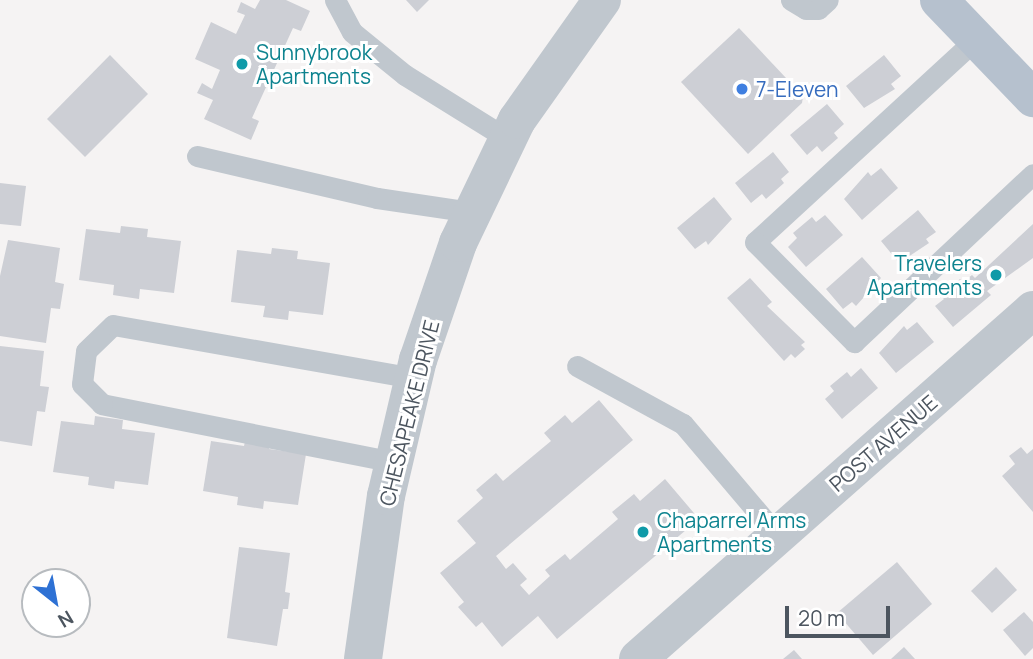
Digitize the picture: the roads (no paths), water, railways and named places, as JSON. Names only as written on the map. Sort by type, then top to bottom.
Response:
[{"type":"main road","points":[[939,0],[1033,98]]},
{"type":"street","name":"CHESAPEAKE DRIVE","points":[[363,659],[394,462],[414,378],[472,212],[508,139],[559,58],[602,0]]},
{"type":"street","name":"POST AVENUE","points":[[638,659],[1033,310]]},
{"type":"lane","points":[[335,0],[352,32],[405,75],[508,139]]},
{"type":"lane","points":[[790,0],[806,9],[818,9],[828,0]]},
{"type":"lane","points":[[976,39],[755,242],[854,342],[1033,174]]},
{"type":"lane","points":[[197,156],[377,198],[472,212]]},
{"type":"lane","points":[[394,462],[102,404],[82,384],[86,352],[114,325],[414,378]]},
{"type":"lane","points":[[577,366],[683,425],[778,536]]},
{"type":"place","name":"Sunnybrook Apartments","points":[[242,64]]},
{"type":"place","name":"7-Eleven","points":[[742,89]]},
{"type":"place","name":"Travelers Apartments","points":[[996,275]]},
{"type":"place","name":"Chaparrel Arms Apartments","points":[[643,532]]}]
